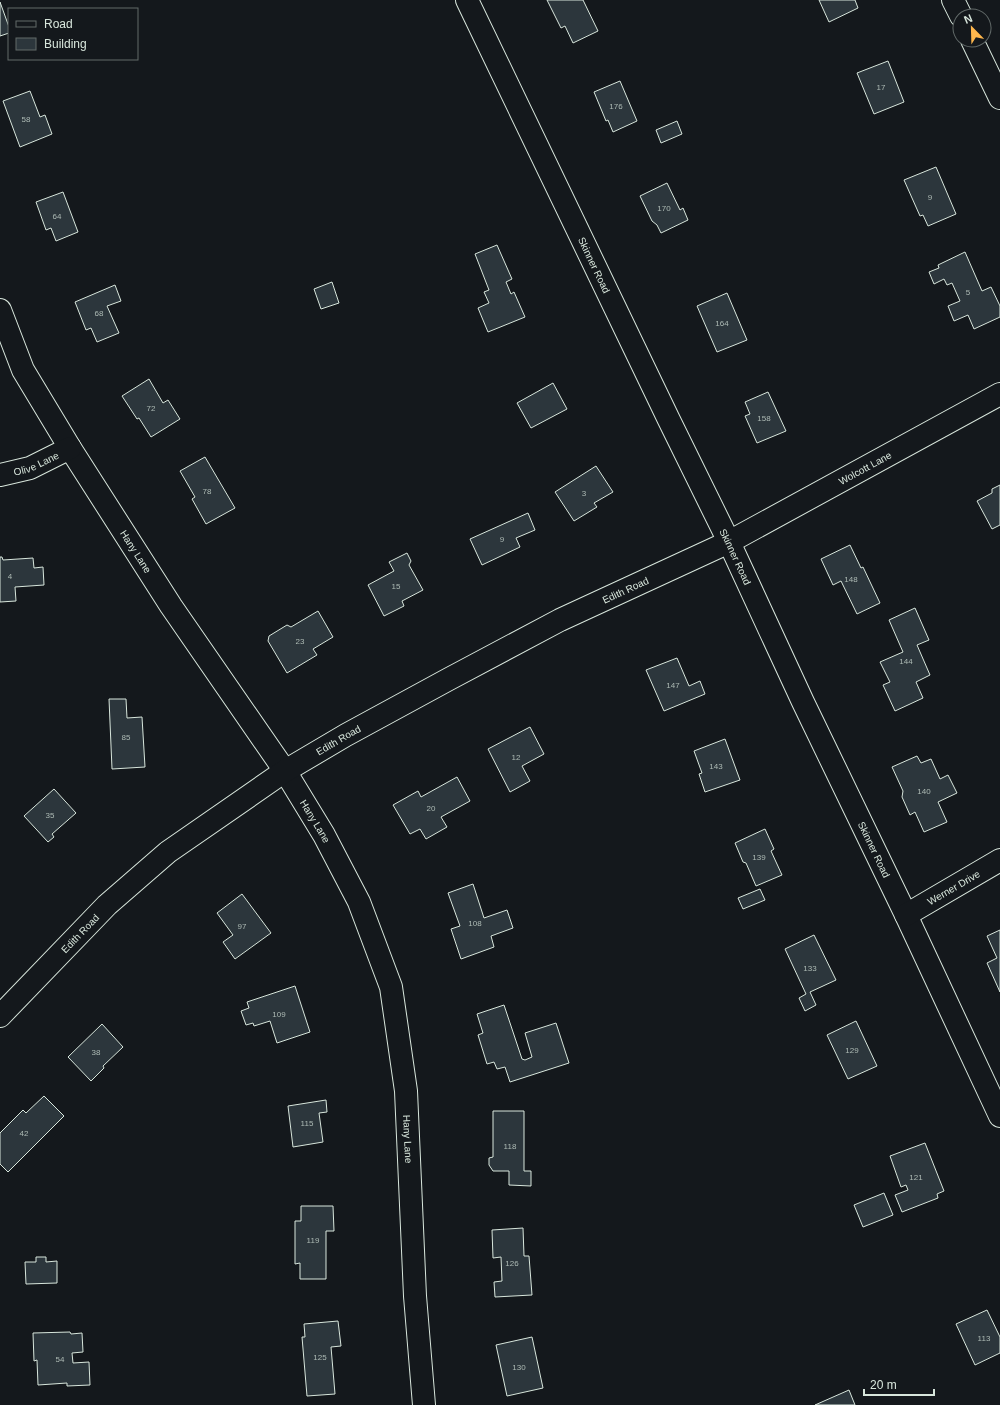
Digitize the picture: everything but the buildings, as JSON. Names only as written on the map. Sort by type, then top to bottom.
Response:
[{"type":"street","name":"Skinner Road","points":[[467,0],[665,413],[729,542],[906,914],[1000,1116]]},
{"type":"street","points":[[976,48],[1000,98]]},
{"type":"street","name":"Hany Lane","points":[[0,310],[23,370],[70,448],[171,606],[285,771],[324,835],[359,902],[391,987],[406,1091],[415,1296],[424,1405]]},
{"type":"street","name":"Wolcott Lane","points":[[729,542],[1000,394]]},
{"type":"street","name":"Olive Lane","points":[[0,475],[30,468],[70,448]]},
{"type":"street","name":"Edith Road","points":[[0,1016],[107,905],[168,852],[285,771],[346,735],[435,686],[560,620],[729,542]]},
{"type":"street","name":"Werner Drive","points":[[906,914],[1000,860]]}]
